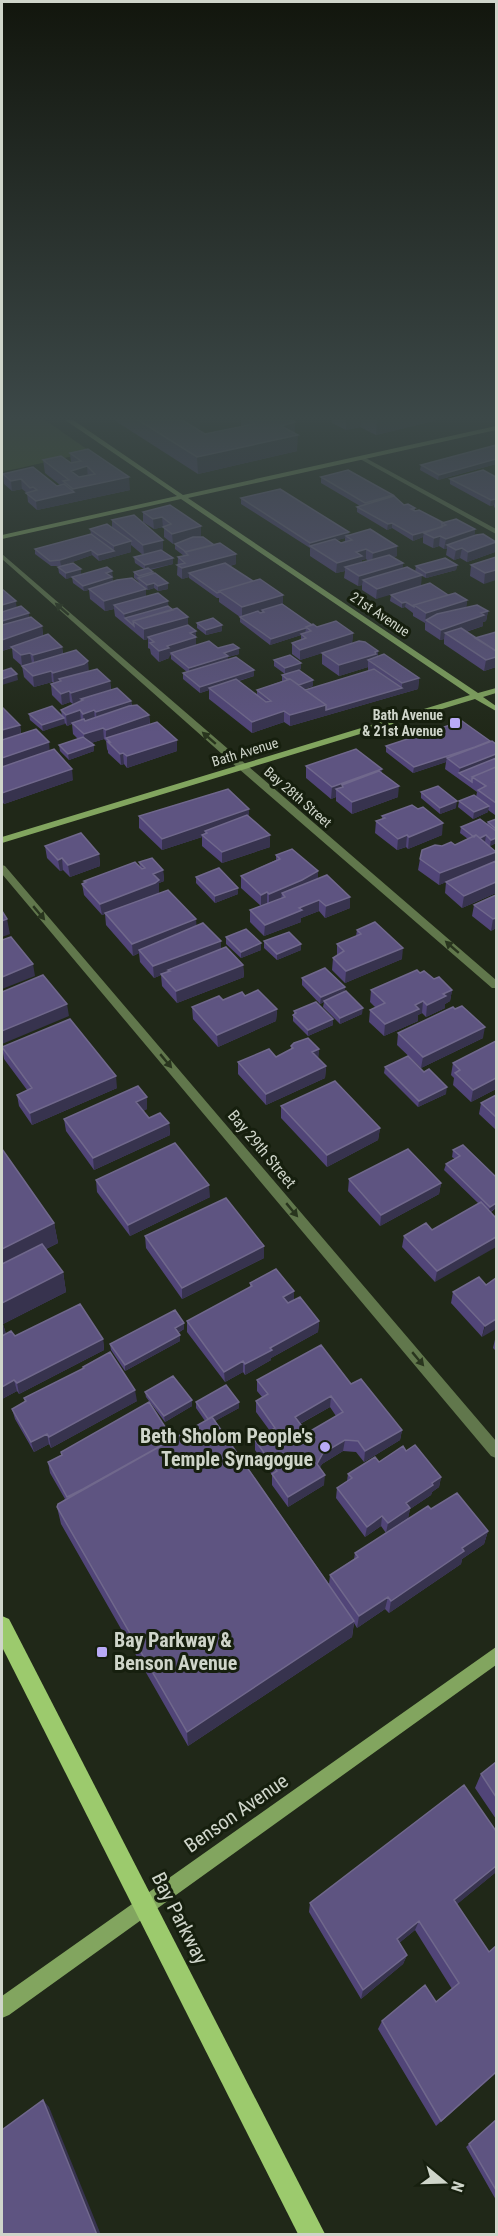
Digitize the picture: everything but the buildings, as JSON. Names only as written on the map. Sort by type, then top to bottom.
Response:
[{"type":"main road","name":"Bay Parkway","points":[[2,1626],[312,2235]]},
{"type":"street","points":[[2,537],[59,524]]},
{"type":"street","name":"21st Avenue","points":[[223,524],[496,709]]},
{"type":"street","points":[[482,524],[496,532]]},
{"type":"street","name":"Bay 28th Street","points":[[2,556],[242,767],[496,985]]},
{"type":"street","name":"Bath Avenue","points":[[2,840],[496,690]]},
{"type":"street","name":"Bay 29th Street","points":[[2,868],[496,1451]]},
{"type":"street","name":"Benson Avenue","points":[[2,2008],[496,1655]]},
{"type":"place","name":"Bath Avenue & 21st Avenue","points":[[455,723]]},
{"type":"place","name":"Beth Sholom People's Temple Synagogue","points":[[325,1447]]},
{"type":"place","name":"Bay Parkway & Benson Avenue","points":[[102,1652]]}]
